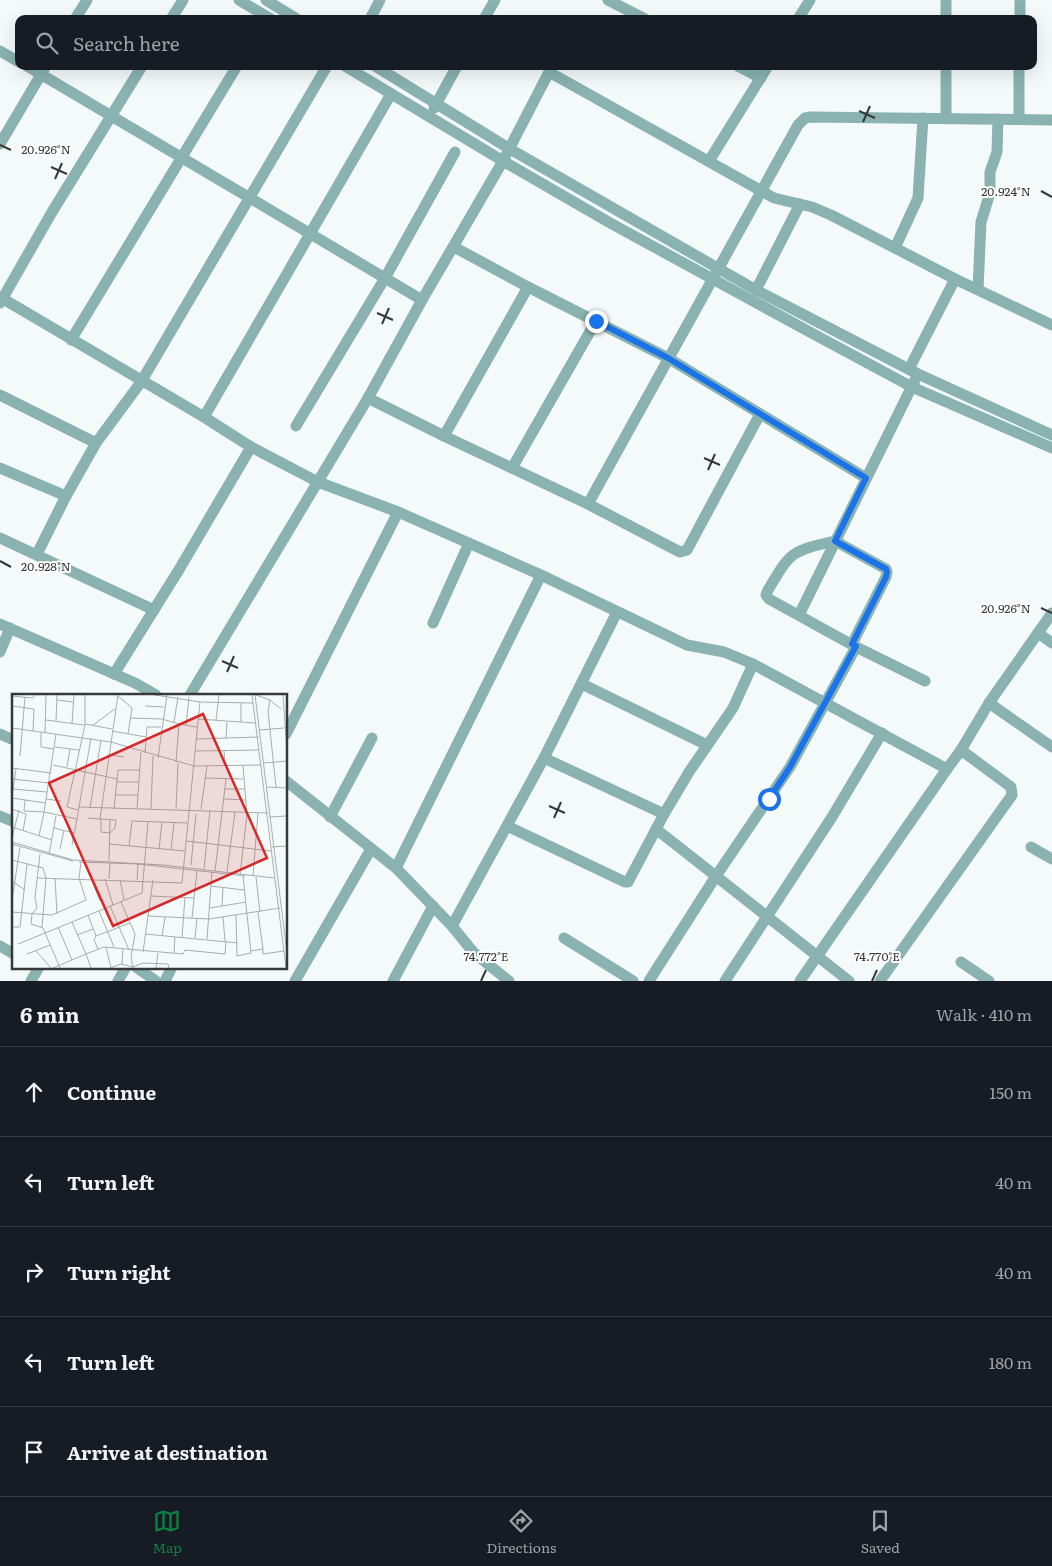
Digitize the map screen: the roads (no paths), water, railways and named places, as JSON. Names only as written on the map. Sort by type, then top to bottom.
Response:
[{"type":"street","points":[[78,15],[87,0]]},
{"type":"street","points":[[174,15],[183,0]]},
{"type":"street","points":[[239,0],[264,15]]},
{"type":"street","points":[[266,0],[290,15]]},
{"type":"street","points":[[372,15],[380,0]]},
{"type":"street","points":[[486,15],[495,0]]},
{"type":"street","points":[[608,0],[637,15]]},
{"type":"street","points":[[801,15],[810,0]]},
{"type":"street","points":[[946,0],[946,15]]},
{"type":"street","points":[[1020,0],[1020,15]]},
{"type":"street","points":[[0,51],[15,60]]},
{"type":"street","points":[[0,144],[44,70],[110,117],[422,300]]},
{"type":"street","points":[[139,70],[52,212],[1,300],[204,417],[251,447],[318,482],[398,512],[469,543],[687,644],[724,652],[753,664],[947,769]]},
{"type":"street","points":[[71,340],[235,70]]},
{"type":"street","points":[[37,554],[66,496],[96,443],[141,382],[325,70]]},
{"type":"street","points":[[352,70],[612,224],[715,273],[756,290],[914,371],[1052,435]]},
{"type":"street","points":[[381,70],[715,273],[912,387],[1052,448]]},
{"type":"street","points":[[429,116],[456,70]]},
{"type":"street","points":[[746,70],[761,78]]},
{"type":"street","points":[[710,161],[766,70]]},
{"type":"street","points":[[946,70],[946,118]]},
{"type":"street","points":[[1019,70],[1019,119]]},
{"type":"street","points":[[191,694],[368,398],[422,300],[510,149],[550,72],[774,198],[800,204],[831,215],[1052,325]]},
{"type":"street","points":[[204,417],[392,94]]},
{"type":"street","points":[[588,504],[798,125],[805,118],[1052,120]]},
{"type":"street","points":[[895,248],[918,198],[924,118]]},
{"type":"street","points":[[978,289],[981,222],[990,193],[990,172],[997,152],[998,119]]},
{"type":"street","points":[[296,426],[385,278],[455,152]]},
{"type":"street","points":[[756,290],[800,204]]},
{"type":"street","points":[[454,247],[668,358],[866,478]]},
{"type":"street","points":[[799,615],[912,387],[914,371],[955,278]]},
{"type":"street","points":[[444,436],[528,287]]},
{"type":"street","points":[[512,468],[596,321]]},
{"type":"street","points":[[0,395],[96,443]]},
{"type":"street","points":[[368,398],[588,504],[680,552],[685,552],[760,414]]},
{"type":"street","points":[[114,674],[251,447]]},
{"type":"street","points":[[0,468],[66,496]]},
{"type":"street","points":[[288,730],[398,512]]},
{"type":"street","points":[[0,538],[154,610]]},
{"type":"street","points":[[648,981],[790,767],[826,703],[854,645],[886,577],[887,572],[886,569],[835,541],[795,552],[786,561],[768,590],[766,595],[769,599],[854,645],[925,681]]},
{"type":"street","points":[[433,623],[469,543]]},
{"type":"street","points":[[396,868],[541,575]]},
{"type":"street","points":[[452,926],[544,758],[617,612]]},
{"type":"street","points":[[800,981],[961,750],[989,703],[1052,613]]},
{"type":"street","points":[[0,652],[5,626],[114,674],[154,694]]},
{"type":"street","points":[[1038,633],[1052,643]]},
{"type":"street","points":[[507,826],[625,882],[631,878],[664,814],[706,745],[733,708],[753,664]]},
{"type":"street","points":[[582,684],[706,745]]},
{"type":"street","points":[[989,703],[1052,748]]},
{"type":"street","points":[[725,981],[832,817],[882,733]]},
{"type":"street","points":[[0,734],[12,739]]},
{"type":"street","points":[[330,816],[372,738]]},
{"type":"street","points":[[880,981],[1012,795],[1011,787],[961,750]]},
{"type":"street","points":[[544,758],[664,814]]},
{"type":"street","points":[[288,783],[396,868],[452,926],[474,953],[509,981]]},
{"type":"street","points":[[0,816],[12,821]]},
{"type":"street","points":[[656,829],[849,981]]},
{"type":"street","points":[[1031,847],[1052,859]]},
{"type":"street","points":[[295,981],[371,849]]},
{"type":"street","points":[[393,981],[433,906]]},
{"type":"street","points":[[564,938],[633,981]]},
{"type":"street","points":[[0,946],[12,953]]},
{"type":"street","points":[[962,962],[989,981]]},
{"type":"street","points":[[31,981],[38,968]]},
{"type":"street","points":[[118,981],[125,968]]},
{"type":"street","points":[[137,968],[156,981]]},
{"type":"street","points":[[165,981],[172,968]]},
{"type":"street","points":[[489,981],[496,971]]}]
